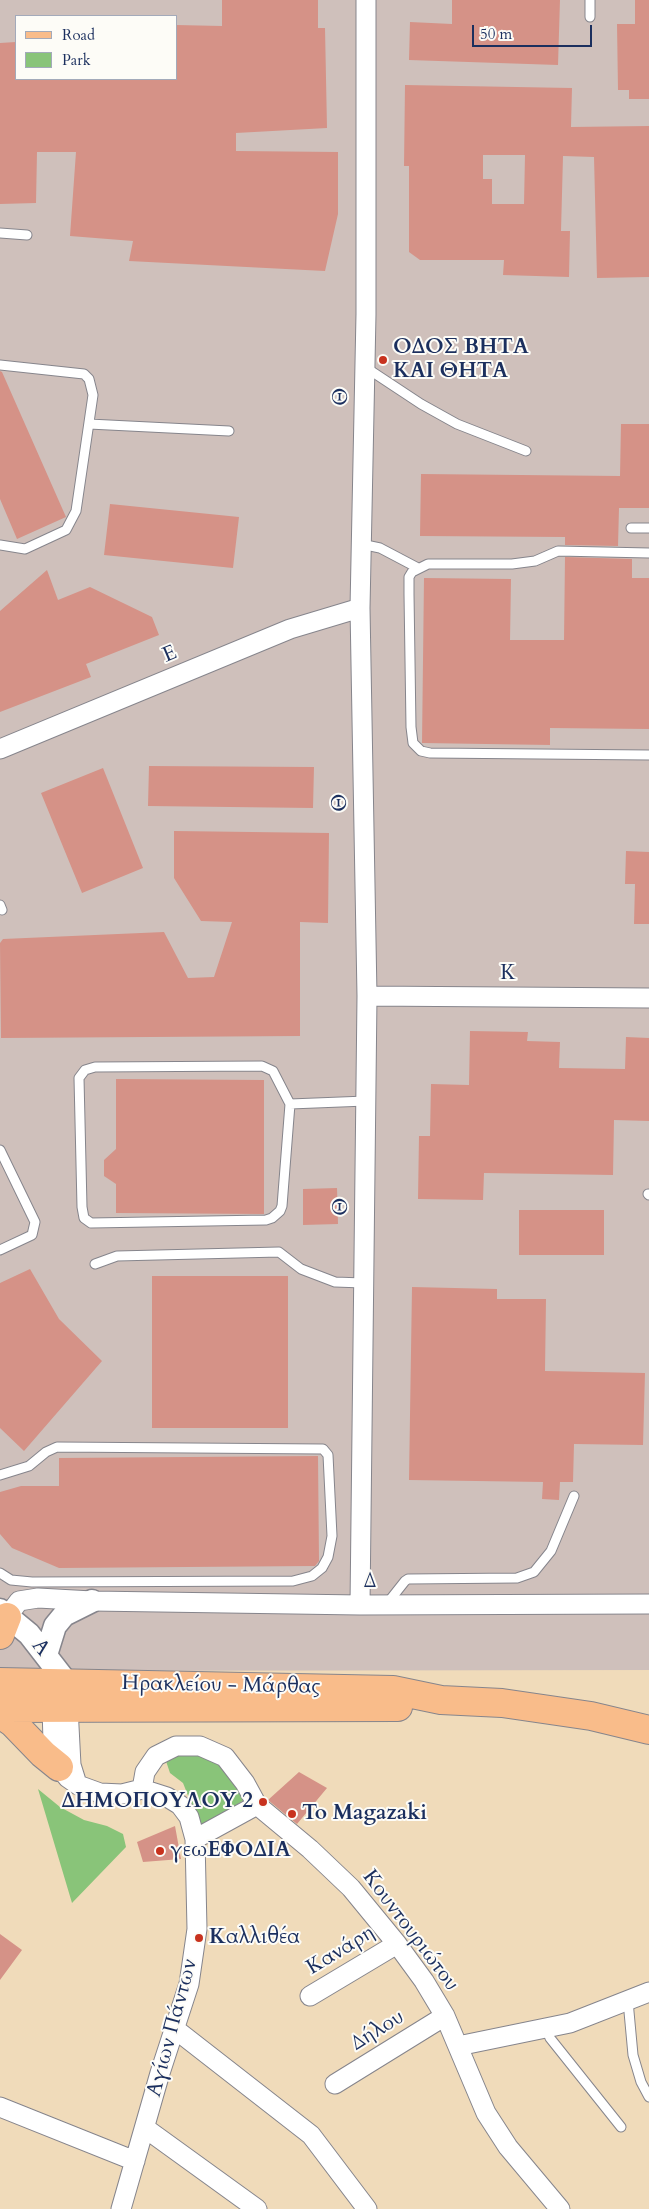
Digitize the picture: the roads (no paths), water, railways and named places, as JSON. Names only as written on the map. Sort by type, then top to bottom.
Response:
[{"type":"main road","name":"Ηρακλείου - Μάρθας","points":[[0,1682],[59,1695],[392,1708],[441,1700],[502,1703],[591,1716],[649,1730]]},
{"type":"main road","name":"Ηρακλείου - Μάρθας","points":[[0,1708],[59,1695]]},
{"type":"main road","points":[[0,1714],[14,1723],[43,1754],[68,1776]]},
{"type":"street","name":"Θ","points":[[360,1605],[367,996],[360,608],[365,366],[366,0]]},
{"type":"street","name":"Ε","points":[[0,750],[290,629],[360,608]]},
{"type":"street","name":"Κ","points":[[367,996],[649,998]]},
{"type":"street","name":"Δ","points":[[2,1621],[19,1600],[38,1598],[92,1601],[360,1605],[649,1604]]},
{"type":"street","points":[[46,1655],[55,1626],[64,1615],[92,1601]]},
{"type":"street","name":"Α","points":[[2,1621],[29,1634],[46,1655],[59,1695]]},
{"type":"street","name":"Α","points":[[2,1621],[19,1646],[59,1695]]},
{"type":"street","points":[[59,1695],[53,1742],[68,1776]]},
{"type":"street","points":[[59,1695],[71,1765],[68,1776]]},
{"type":"street","points":[[142,1790],[145,1772],[156,1756],[176,1746],[200,1746],[224,1757],[245,1783],[257,1805],[195,1839]]},
{"type":"street","name":"Αγίων Πάντων","points":[[68,1776],[100,1794],[122,1794],[142,1790],[156,1792],[180,1805],[189,1817],[195,1839],[197,1929],[189,1984],[135,2161],[126,2208]]},
{"type":"street","name":"Κουντουριώτου","points":[[257,1805],[310,1849],[351,1888],[397,1944],[424,1981],[445,2016],[486,2113],[508,2147],[560,2209]]},
{"type":"street","name":"Κανάρη","points":[[310,1996],[397,1944]]},
{"type":"street","points":[[458,2046],[570,2023],[649,1992]]},
{"type":"street","name":"Δήλου","points":[[334,2084],[445,2016]]},
{"type":"street","points":[[175,2029],[311,2136],[367,2209]]},
{"type":"street","points":[[0,2107],[135,2161]]},
{"type":"street","points":[[146,2128],[257,2209]]},
{"type":"lane","points":[[590,0],[590,17]]},
{"type":"lane","points":[[0,233],[27,235]]},
{"type":"lane","points":[[0,365],[84,374],[89,379],[93,395],[76,511],[66,530],[25,549],[0,545]]},
{"type":"lane","points":[[365,366],[421,404],[457,424],[526,451]]},
{"type":"lane","points":[[89,424],[229,432]]},
{"type":"lane","points":[[630,528],[649,528]]},
{"type":"lane","points":[[361,544],[380,548],[418,568]]},
{"type":"lane","points":[[649,553],[558,551],[535,561],[512,564],[428,564],[418,568],[410,577],[409,594],[411,727],[416,747],[430,753],[649,755]]},
{"type":"lane","points":[[262,1066],[273,1071],[290,1104],[282,1206],[277,1216],[266,1220],[91,1223],[84,1218],[82,1207],[79,1078],[85,1070],[95,1067],[262,1066]]},
{"type":"lane","points":[[290,1104],[366,1102]]},
{"type":"lane","points":[[0,1150],[35,1222],[32,1235],[0,1250]]},
{"type":"lane","points":[[95,1264],[117,1256],[279,1252],[301,1269],[335,1282],[363,1284]]},
{"type":"lane","points":[[0,1475],[29,1466],[46,1452],[57,1447],[323,1449],[328,1455],[332,1536],[328,1557],[322,1568],[312,1576],[293,1581],[32,1582],[11,1580],[0,1573]]},
{"type":"lane","points":[[386,1605],[408,1579],[518,1578],[534,1572],[552,1551],[574,1496]]},
{"type":"lane","points":[[628,2001],[633,2055],[641,2082],[649,2097]]},
{"type":"lane","points":[[546,2028],[550,2038],[621,2127]]},
{"type":"place","name":"ΟΔΟΣ ΒΗΤΑ ΚΑΙ ΘΗΤΑ","points":[[383,360]]},
{"type":"place","name":"ΔΗΜΟΠΟΥΛΟΥ 2","points":[[263,1802]]},
{"type":"place","name":"To Magazaki","points":[[292,1814]]},
{"type":"place","name":"γεωΕΦΟΔΙΑ","points":[[160,1851]]},
{"type":"place","name":"Καλλιθέα","points":[[199,1938]]}]
